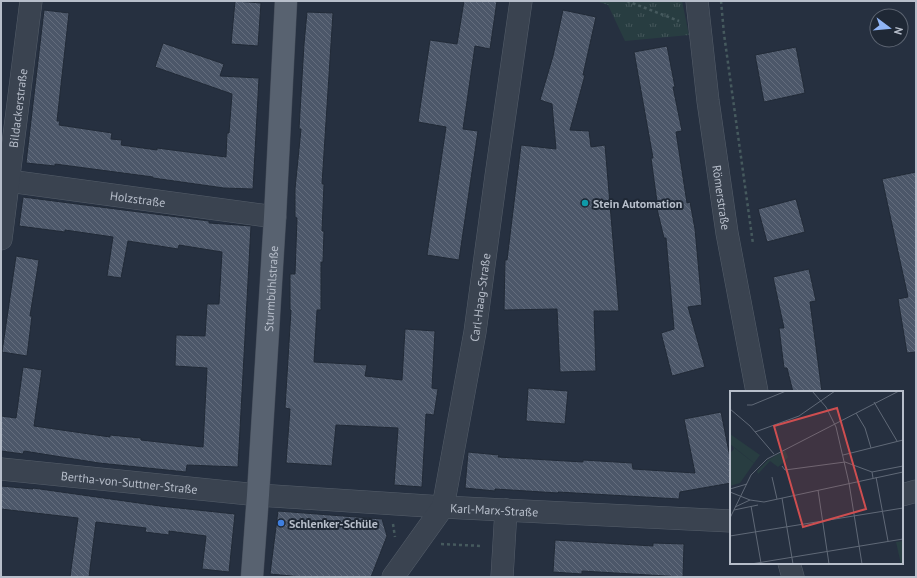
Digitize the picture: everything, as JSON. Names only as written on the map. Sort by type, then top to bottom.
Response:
[{"type":"main road","name":"Sturmbühlstraße","points":[[252,577],[275,216],[286,1]]},
{"type":"street","name":"Bildackerstraße","points":[[1,239],[5,180],[31,1]]},
{"type":"street","name":"Carl-Haag-Straße","points":[[393,577],[443,507],[475,332],[521,1]]},
{"type":"street","name":"Römerstraße","points":[[697,1],[708,101],[727,233],[757,391]]},
{"type":"street","name":"Holzstraße","points":[[5,180],[275,216]]},
{"type":"street","name":"Bertha-von-Suttner-Straße","points":[[1,469],[258,495]]},
{"type":"street","points":[[903,495],[916,491]]},
{"type":"street","name":"Karl-Marx-Straße","points":[[258,495],[443,507],[730,521]]},
{"type":"street","points":[[502,577],[506,510]]},
{"type":"street","points":[[789,564],[793,577]]},
{"type":"path","points":[[627,1],[682,22]]},
{"type":"path","points":[[721,1],[725,42],[753,246]]},
{"type":"path","points":[[417,543],[503,546]]},
{"type":"green space","points":[[596,1],[682,1],[689,35],[625,41],[608,5]]},
{"type":"building","points":[[235,1],[261,3],[258,46],[231,44]]},
{"type":"building","points":[[464,1],[497,1],[490,49],[475,46],[463,129],[478,131],[459,260],[427,255],[446,127],[418,122],[430,40],[457,44]]},
{"type":"building","points":[[44,10],[69,13],[57,121],[60,121],[59,125],[112,133],[111,139],[122,140],[121,145],[226,157],[227,133],[229,133],[232,94],[155,67],[163,43],[224,64],[220,76],[259,78],[253,189],[224,188],[55,164],[55,166],[26,163]]},
{"type":"building","points":[[563,10],[596,17],[583,75],[585,75],[570,130],[589,131],[591,147],[605,145],[619,311],[594,311],[596,371],[560,372],[557,309],[504,310],[505,260],[507,260],[521,145],[556,149],[552,104],[540,100],[553,56]]},
{"type":"building","points":[[307,12],[333,13],[322,184],[324,184],[322,231],[324,231],[323,262],[321,262],[321,310],[317,310],[314,362],[367,365],[365,376],[402,380],[405,329],[435,331],[432,388],[438,389],[434,415],[426,414],[422,487],[394,485],[398,428],[336,425],[332,466],[286,463],[290,409],[285,408],[291,310],[290,274],[295,274],[297,218],[295,217],[295,189],[301,129],[299,129]]},
{"type":"building","points":[[667,46],[675,87],[673,87],[682,131],[676,132],[687,203],[690,202],[695,229],[702,305],[688,307],[705,367],[672,376],[661,333],[674,329],[666,238],[664,238],[657,209],[651,158],[653,158],[634,52]]},
{"type":"building","points":[[796,47],[805,93],[764,102],[755,55]]},
{"type":"building","points":[[916,172],[916,352],[907,353],[898,299],[908,297],[882,179]]},
{"type":"building","points":[[23,197],[209,221],[209,223],[251,226],[238,467],[187,465],[186,472],[99,463],[24,451],[23,454],[1,451],[1,416],[16,418],[23,367],[42,370],[34,426],[110,437],[110,435],[141,438],[141,440],[203,447],[207,368],[175,366],[176,335],[205,336],[207,304],[219,304],[222,252],[179,245],[178,249],[128,241],[121,278],[107,276],[113,237],[65,230],[65,232],[19,226]]},
{"type":"building","points":[[796,199],[805,232],[767,242],[758,209]]},
{"type":"building","points":[[16,256],[39,260],[30,316],[32,316],[27,356],[2,352]]},
{"type":"building","points":[[809,269],[816,301],[810,302],[822,391],[793,391],[787,368],[784,368],[779,328],[784,328],[773,277]]},
{"type":"building","points":[[528,388],[568,391],[565,424],[526,421]]},
{"type":"building","points":[[721,412],[730,457],[730,483],[680,492],[679,499],[495,489],[495,491],[465,488],[468,452],[499,455],[498,457],[632,463],[633,469],[695,473],[684,419]]},
{"type":"building","points":[[1,486],[33,488],[160,506],[235,514],[229,572],[202,569],[206,536],[169,531],[169,535],[145,532],[146,528],[96,522],[89,577],[70,577],[78,518],[1,509]]},
{"type":"building","points":[[278,511],[382,519],[387,536],[371,577],[302,577],[270,574]]},
{"type":"building","points":[[555,540],[653,546],[653,543],[684,544],[683,577],[582,571],[582,574],[553,572]]},
{"type":"place","name":"Stein Automation","points":[[585,203]]},
{"type":"place","name":"Schlenker-Schüle","points":[[281,523]]}]
